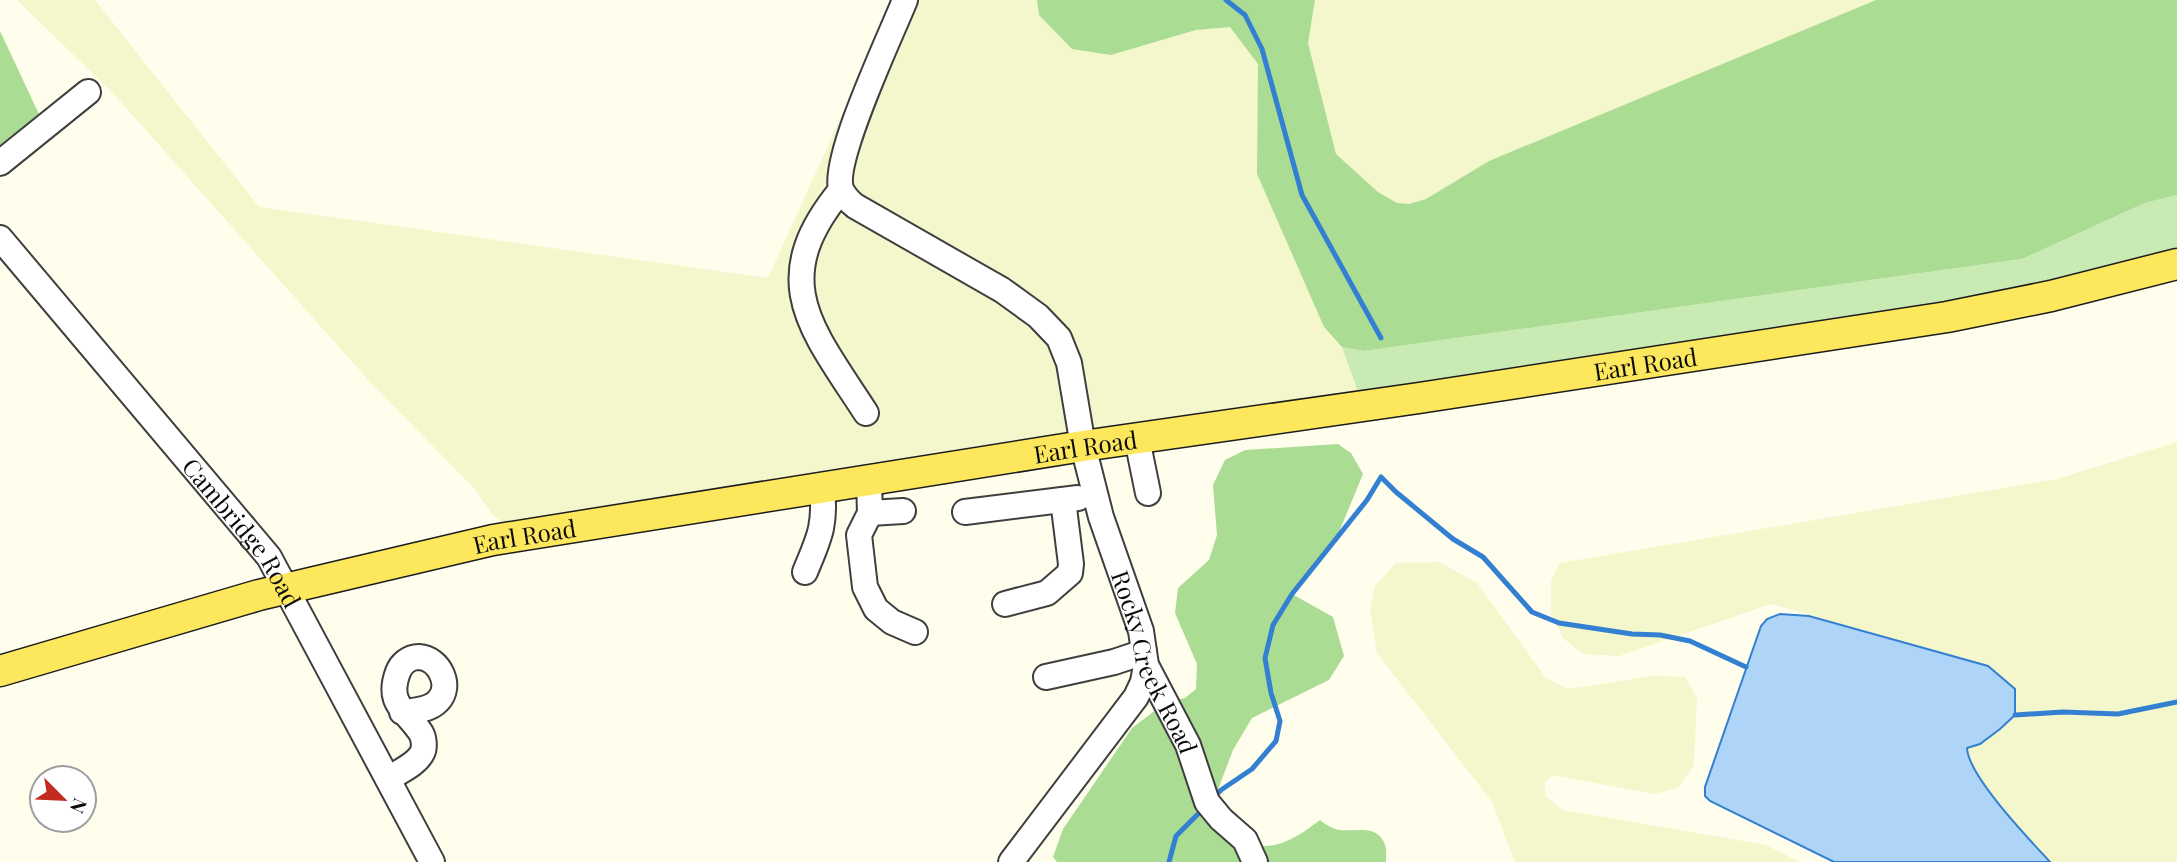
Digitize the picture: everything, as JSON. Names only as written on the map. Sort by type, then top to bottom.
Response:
[{"type":"main road","name":"Earl Road","points":[[0,671],[286,589],[494,540],[1083,446],[1947,317],[2051,296],[2177,264]]},
{"type":"street","points":[[866,413],[815,332],[802,292],[800,275],[807,243],[826,209],[841,190],[840,172],[850,134],[905,0]]},
{"type":"street","points":[[0,163],[88,92]]},
{"type":"street","name":"Rocky Creek Road","points":[[841,190],[855,206],[1002,290],[1038,316],[1059,338],[1069,363],[1083,446],[1096,496],[1141,631],[1145,658],[1188,746],[1207,802],[1221,819],[1245,840],[1255,862]]},
{"type":"street","name":"Cambridge Road","points":[[0,238],[269,557],[432,862]]},
{"type":"street","points":[[1137,439],[1149,492]]},
{"type":"street","points":[[869,481],[870,513],[859,535],[864,587],[876,610],[892,622],[915,632]]},
{"type":"street","points":[[804,572],[821,534],[824,509],[822,488]]},
{"type":"street","points":[[965,512],[1096,496]]},
{"type":"street","points":[[1005,604],[1047,593],[1070,573],[1063,500]]},
{"type":"street","points":[[870,513],[903,511]]},
{"type":"street","points":[[1012,862],[1136,697],[1143,682],[1145,658],[1046,677]]},
{"type":"street","points":[[388,779],[411,764],[422,753],[424,745],[422,734],[402,712]]},
{"type":"green space","points":[[17,0],[95,0],[259,207],[768,278],[894,0],[1037,0],[1039,15],[1111,55],[1196,30],[1230,26],[1258,64],[1257,174],[1324,327],[1342,347],[1363,406],[519,536],[493,515],[474,488],[371,383],[112,92]]},
{"type":"green space","points":[[1037,0],[1315,0],[1308,43],[1336,154],[1378,192],[1397,203],[1409,204],[1426,199],[1489,161],[1876,0],[2177,0],[2177,195],[2145,203],[2022,259],[1364,351],[1342,347],[1324,327],[1257,174],[1258,64],[1230,27],[1196,30],[1111,55],[1072,49],[1039,15]]},
{"type":"green space","points":[[1315,0],[1876,0],[1489,161],[1426,199],[1409,204],[1397,203],[1378,192],[1336,154],[1308,43]]},
{"type":"green space","points":[[0,31],[45,127],[0,163]]},
{"type":"green space","points":[[2177,195],[2177,264],[1363,406],[1342,347],[1364,351],[2022,259],[2145,203]]},
{"type":"green space","points":[[2177,442],[2177,862],[2050,862],[1994,798],[1967,756],[1967,748],[1980,744],[2000,729],[1988,666],[1771,604],[1619,656],[1583,654],[1563,638],[1551,613],[1551,581],[1560,563],[2057,479]]},
{"type":"green space","points":[[1338,444],[1351,453],[1363,474],[1337,537],[1292,594],[1333,617],[1344,656],[1329,680],[1252,718],[1233,750],[1211,808],[1244,839],[1264,846],[1294,838],[1320,820],[1337,829],[1366,830],[1382,838],[1386,862],[1057,862],[1053,857],[1063,829],[1132,728],[1165,703],[1185,698],[1196,689],[1197,664],[1175,613],[1178,588],[1209,560],[1217,535],[1213,485],[1225,460],[1245,450]]},
{"type":"green space","points":[[1439,562],[1477,583],[1546,678],[1568,689],[1654,676],[1685,677],[1697,698],[1694,765],[1678,788],[1654,794],[1553,775],[1545,782],[1545,796],[1563,810],[1766,845],[1800,862],[1515,862],[1492,802],[1377,653],[1370,609],[1375,586],[1396,563]]},
{"type":"water","points":[[1780,614],[1809,616],[1988,666],[2015,689],[2015,715],[1980,744],[1967,748],[1970,760],[1988,791],[2050,862],[1834,862],[1710,801],[1705,796],[1705,787],[1761,626],[1767,619]]},
{"type":"waterway","points":[[1226,0],[1245,15],[1262,49],[1302,195],[1381,338]]},
{"type":"waterway","points":[[1213,798],[1252,769],[1276,741],[1280,721],[1271,693],[1265,658],[1273,625],[1292,594],[1367,500],[1381,477],[1453,539],[1483,557],[1532,612],[1559,623],[1690,641],[1746,667]]},
{"type":"waterway","points":[[2015,715],[2063,712],[2118,714],[2177,702]]},
{"type":"waterway","points":[[1169,862],[1176,836],[1204,808]]}]
